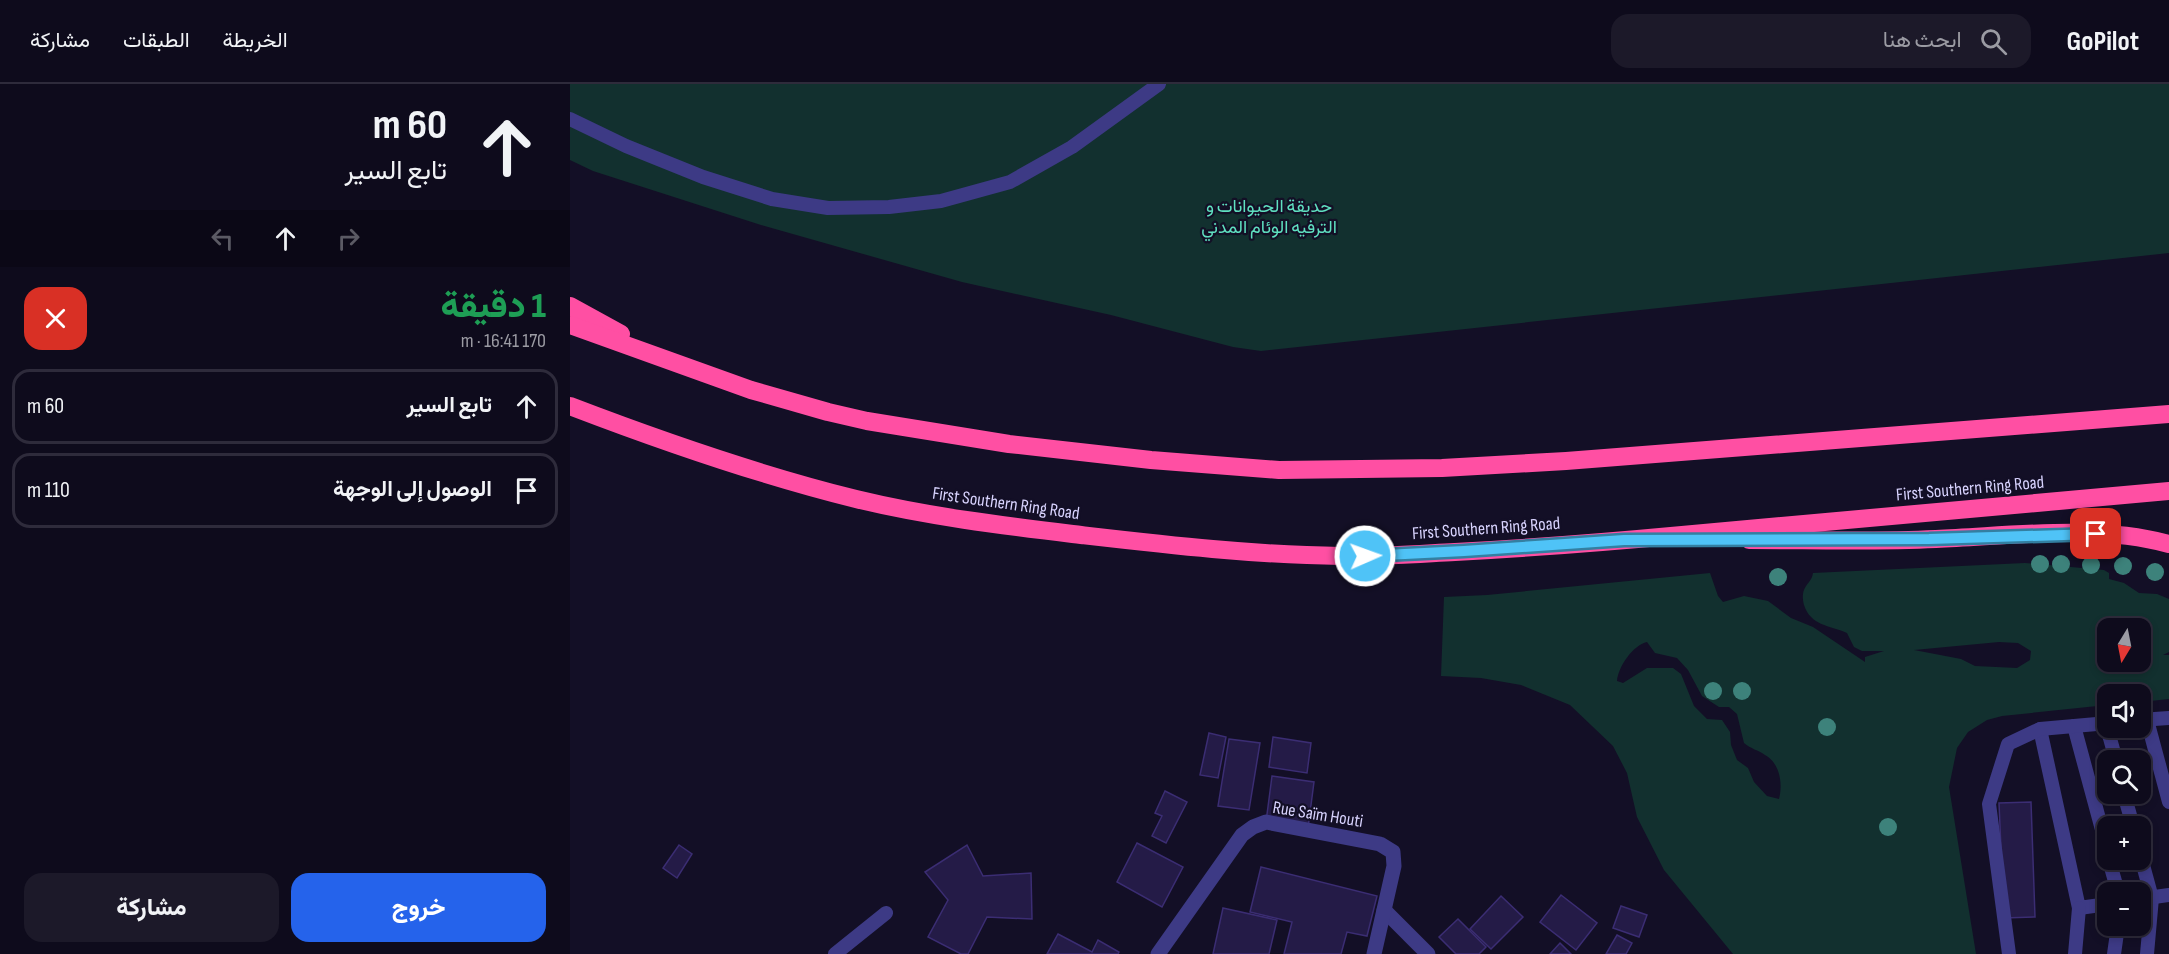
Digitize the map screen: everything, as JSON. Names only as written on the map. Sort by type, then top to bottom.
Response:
[{"type":"highway","points":[[570,306],[617,331],[656,356]]},
{"type":"highway","points":[[570,325],[699,373],[847,417],[907,429],[1009,444],[1151,460],[1279,470],[1442,468],[1566,461],[2169,414]]},
{"type":"highway","name":"First Southern Ring Road","points":[[570,406],[680,447],[820,490],[892,507],[1030,529],[1188,547],[1337,556],[1464,551],[1624,540],[2169,491]]},
{"type":"highway","points":[[1624,540],[1929,539],[2096,534],[2131,536],[2169,544]]},
{"type":"street","name":"Rue Saïm Houti","points":[[1158,954],[1242,835],[1266,822],[1380,844],[1393,852],[1395,858],[1374,954]]},
{"type":"street","points":[[1384,910],[1428,954]]},
{"type":"lane","points":[[570,119],[626,146],[692,172],[772,199],[828,208],[889,207],[941,201],[1010,182],[1072,147],[1159,84]]},
{"type":"lane","points":[[2151,719],[2169,718]]},
{"type":"lane","points":[[2009,954],[1989,804],[2008,744],[2040,729],[2097,724]]},
{"type":"lane","points":[[2074,726],[2098,816]]},
{"type":"lane","points":[[2040,729],[2079,908],[2075,954]]},
{"type":"lane","points":[[2149,738],[2169,802]]},
{"type":"lane","points":[[2151,898],[2169,895]]},
{"type":"lane","points":[[2079,908],[2097,906]]},
{"type":"lane","points":[[834,954],[886,914]]},
{"type":"lane","points":[[2114,954],[2117,936]]},
{"type":"lane","points":[[2147,936],[2147,954]]},
{"type":"green space","name":"حديقة الحيوانات و الترفيه الوئام المدني","points":[[570,84],[2169,84],[2169,253],[1261,351],[1233,347],[1111,315],[962,282],[761,225],[593,171],[570,160]]},
{"type":"green space","points":[[2025,563],[2104,570],[2109,573],[2109,579],[2124,583],[2139,593],[2157,594],[2169,599],[2169,652],[2163,655],[2169,655],[2169,699],[2151,701],[2151,684],[2097,684],[2097,706],[2002,716],[1987,720],[1968,732],[1957,748],[1949,787],[1976,954],[1733,954],[1664,870],[1637,817],[1627,773],[1613,746],[1570,705],[1521,685],[1481,678],[1441,676],[1444,597],[1487,595],[1710,573],[1718,596],[1723,602],[1744,596],[1768,601],[1791,618],[1813,627],[1865,662],[1865,657],[1884,651],[1862,651],[1854,647],[1847,633],[1821,624],[1811,617],[1804,605],[1803,592],[1813,573]],"holes":[[[1647,642],[1655,653],[1677,658],[1688,670],[1702,696],[1719,707],[1729,707],[1737,714],[1744,743],[1770,759],[1777,768],[1781,787],[1779,799],[1767,796],[1754,782],[1748,768],[1737,760],[1731,745],[1730,732],[1722,720],[1707,719],[1694,706],[1681,674],[1673,668],[1647,668],[1623,683],[1617,681],[1620,669],[1627,657],[1637,647]],[[1999,642],[2018,643],[2031,651],[2030,660],[2017,668],[1975,666],[1961,659],[1914,650]]]},
{"type":"building","points":[[1209,733],[1226,737],[1218,778],[1200,775]]},
{"type":"building","points":[[1273,737],[1311,743],[1307,773],[1269,767]]},
{"type":"building","points":[[1229,739],[1260,743],[1249,810],[1218,806]]},
{"type":"building","points":[[1272,776],[1314,782],[1308,828],[1266,822]]},
{"type":"building","points":[[1165,791],[1187,802],[1166,843],[1152,836],[1162,816],[1155,813]]},
{"type":"building","points":[[2031,802],[2035,917],[2004,918],[1999,803]]},
{"type":"building","points":[[1137,843],[1183,867],[1162,907],[1117,882]]},
{"type":"building","points":[[679,845],[692,854],[677,878],[663,868]]},
{"type":"building","points":[[967,845],[983,876],[1031,873],[1032,919],[987,917],[968,954],[961,954],[928,937],[948,900],[925,872]]},
{"type":"building","points":[[1261,867],[1377,896],[1367,936],[1347,932],[1341,954],[1284,954],[1292,922],[1250,912]]},
{"type":"building","points":[[1561,895],[1597,923],[1576,950],[1540,922]]},
{"type":"building","points":[[1501,896],[1523,917],[1491,949],[1470,929]]},
{"type":"building","points":[[1621,906],[1647,915],[1639,937],[1613,928]]},
{"type":"building","points":[[1223,908],[1277,920],[1269,954],[1213,954]]},
{"type":"building","points":[[1458,919],[1486,947],[1479,954],[1456,954],[1439,937]]},
{"type":"building","points":[[1058,934],[1092,952],[1098,940],[1119,952],[1118,954],[1047,954]]},
{"type":"building","points":[[1617,935],[1632,943],[1626,954],[1606,954]]},
{"type":"building","points":[[1560,943],[1571,954],[1550,954]]},
{"type":"route","points":[[1365,556],[1624,540],[1929,539],[2096,534]]}]
